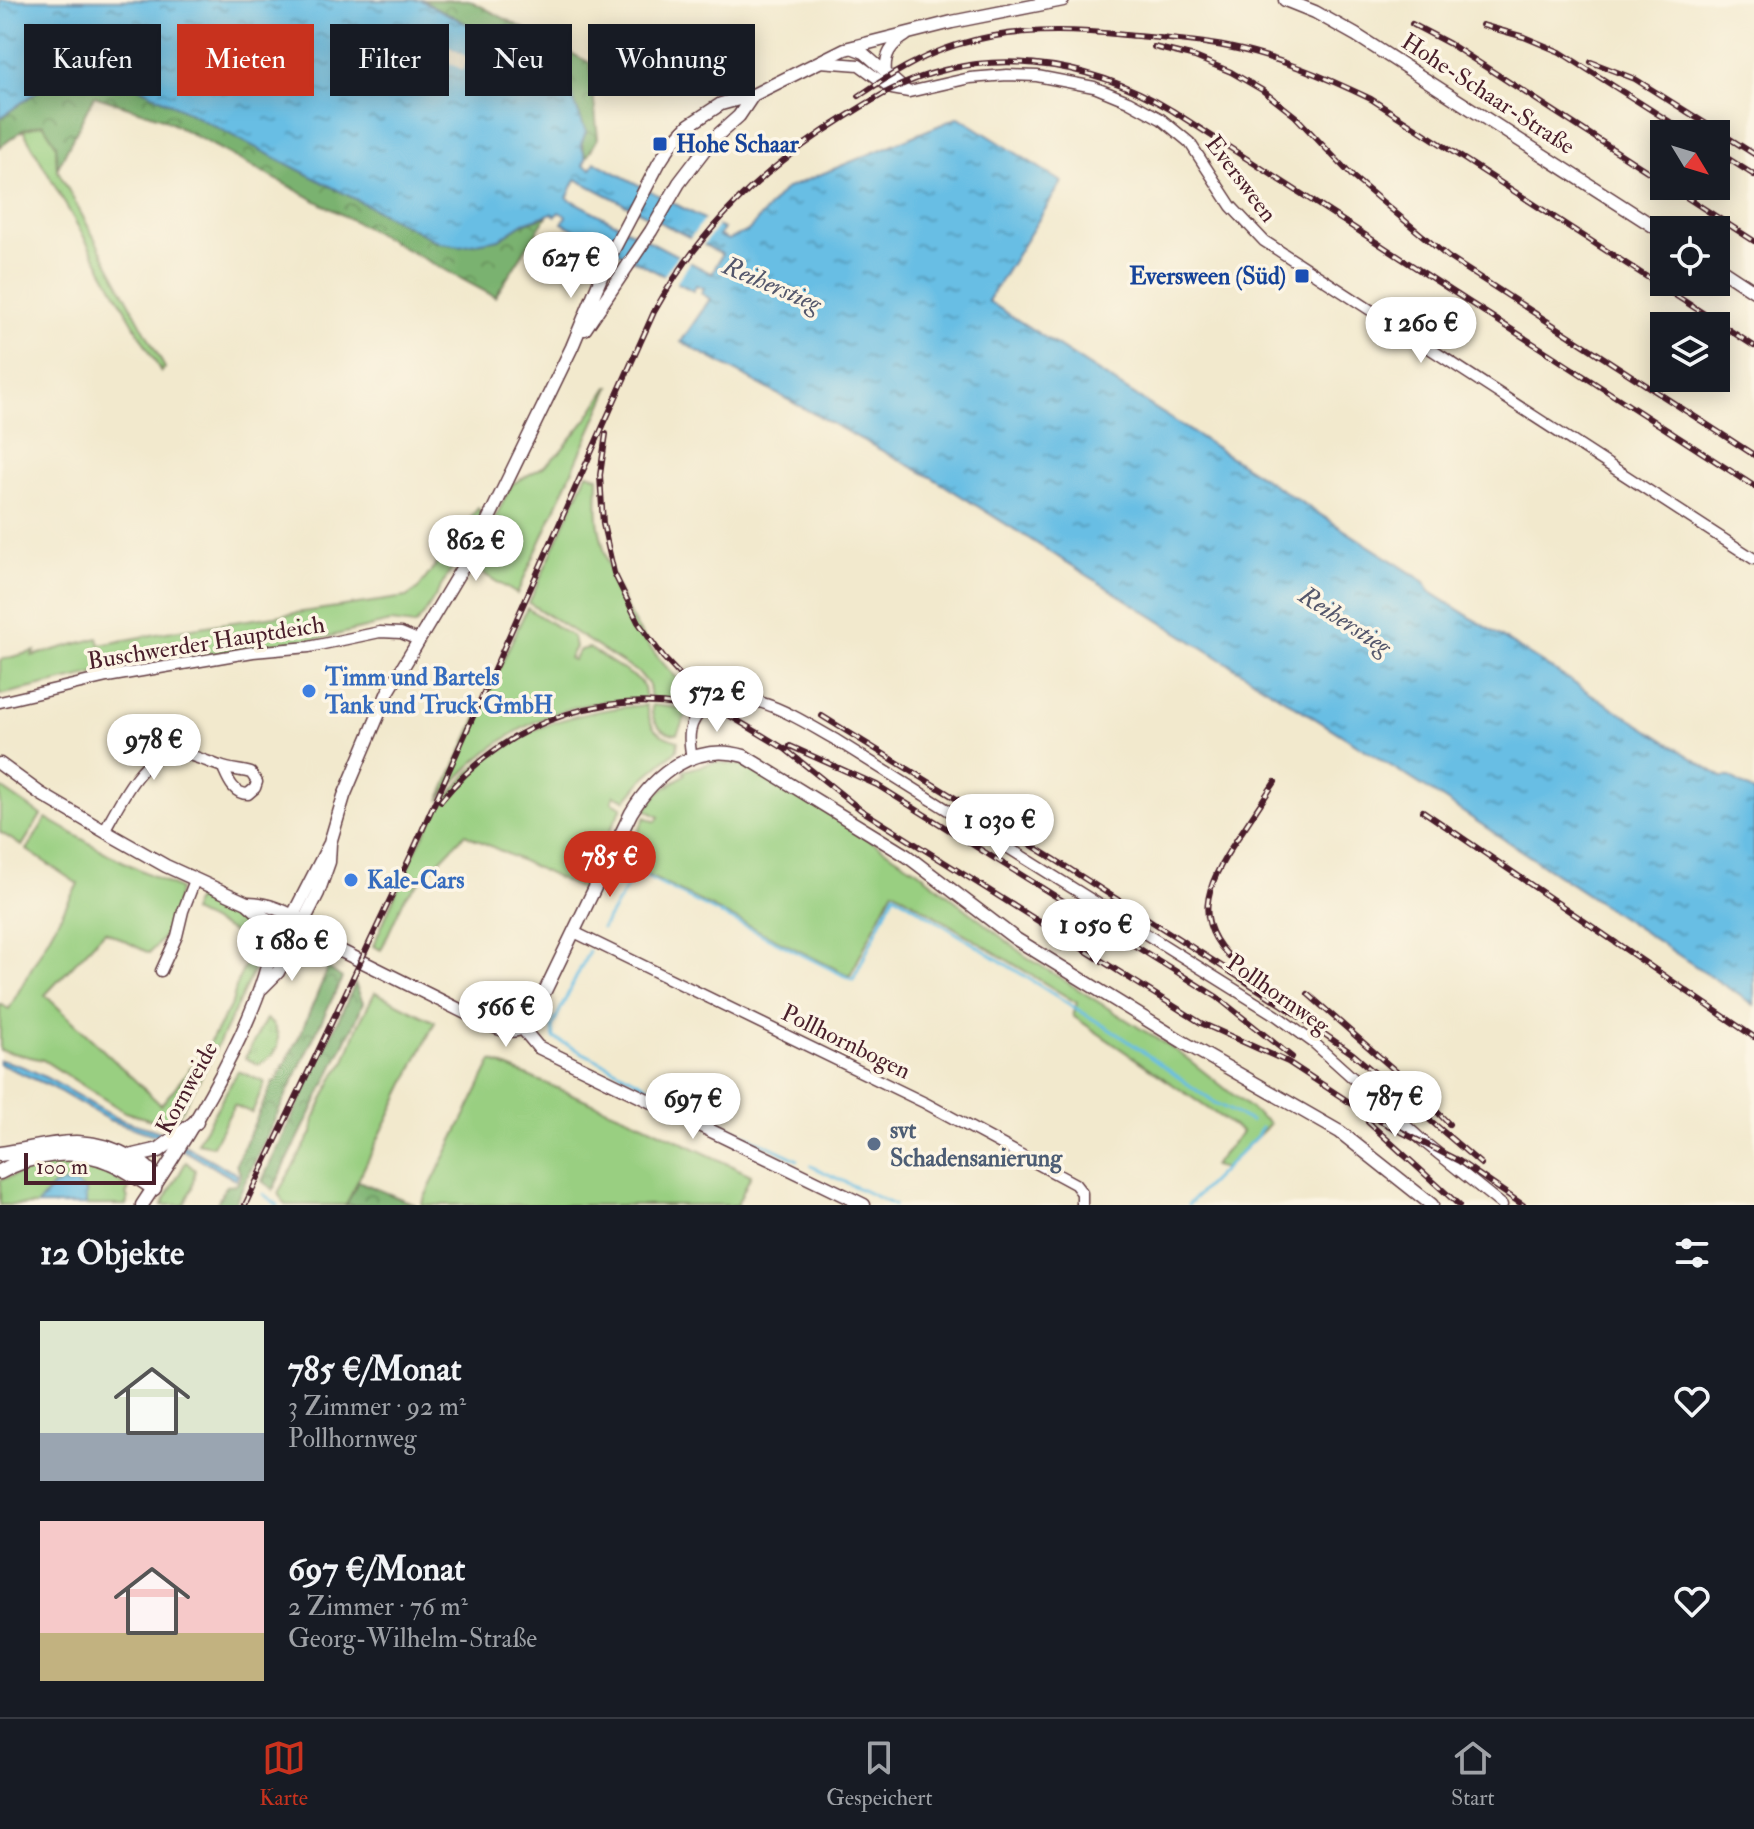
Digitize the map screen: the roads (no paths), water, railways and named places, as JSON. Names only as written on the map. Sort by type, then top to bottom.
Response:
[{"type":"highway","points":[[129,1157],[177,1142],[196,1122]]},
{"type":"highway","points":[[0,1154],[54,1143],[101,1145],[129,1157],[152,1173],[155,1179],[154,1188],[111,1162],[84,1154],[29,1159],[0,1172]]},
{"type":"main road","points":[[755,94],[849,48],[866,47],[913,32],[1063,0]]},
{"type":"main road","name":"Hohe-Schaar-Straße","points":[[1285,0],[1315,12],[1356,35],[1650,224]]},
{"type":"main road","points":[[295,926],[330,843],[344,796],[370,731],[418,640],[477,543],[572,347],[609,258],[650,179],[667,151],[689,125],[729,99],[747,96]]},
{"type":"main road","points":[[572,347],[674,191],[711,141],[739,116],[752,96]]},
{"type":"main road","points":[[1730,275],[1754,291]]},
{"type":"main road","points":[[525,1027],[637,803],[660,777],[692,758],[712,752],[729,753],[749,759],[773,772],[907,856],[1016,939],[1207,1056],[1340,1132],[1432,1205]]},
{"type":"main road","points":[[0,764],[41,794],[104,831],[195,880],[247,903],[258,914],[295,926],[498,1029],[525,1027]]},
{"type":"main road","name":"Kornweide","points":[[196,1122],[222,1075],[262,988],[267,966],[295,926]]},
{"type":"main road","points":[[525,1027],[538,1047],[864,1205]]},
{"type":"main road","name":"Kornweide","points":[[142,1205],[177,1142]]},
{"type":"street","points":[[886,73],[885,62],[890,50],[913,32]]},
{"type":"street","points":[[866,47],[866,68]]},
{"type":"street","points":[[866,47],[886,73],[909,92]]},
{"type":"street","points":[[818,62],[847,62],[866,68],[885,86],[909,92]]},
{"type":"street","name":"Eversween","points":[[909,92],[970,78],[1037,76],[1094,87],[1140,107],[1161,119],[1190,143],[1231,206],[1264,241],[1754,559]]},
{"type":"street","name":"Buschwerder Hauptdeich","points":[[0,702],[107,677],[253,652],[309,647],[380,632],[401,633],[418,640]]},
{"type":"street","name":"Pollhornweg","points":[[692,758],[691,723],[703,710],[725,700],[740,699],[768,705],[836,740],[1277,1016],[1314,1043],[1424,1142],[1502,1205]]},
{"type":"street","points":[[104,831],[145,766],[158,756],[173,752],[186,754],[223,768]]},
{"type":"street","points":[[161,971],[177,936],[195,880]]},
{"type":"street","name":"Pollhornbogen","points":[[574,932],[925,1103],[1075,1184],[1082,1193],[1082,1205]]},
{"type":"water","name":"Reiherstieg","points":[[0,0],[421,0],[467,24],[465,96],[572,96],[586,132],[581,144],[586,159],[583,165],[591,169],[595,162],[723,229],[719,236],[728,240],[748,231],[785,189],[959,117],[1062,182],[988,301],[1425,582],[1429,591],[1722,777],[1730,777],[1754,792],[1754,1005],[1437,795],[931,477],[681,342],[710,299],[701,293],[704,288],[696,285],[693,291],[562,223],[566,216],[559,212],[556,216],[552,213],[524,223],[499,239],[460,246],[440,243],[156,96],[161,96],[161,24],[24,24],[24,96],[31,96],[0,118]],"holes":[[[576,179],[722,254],[712,274],[567,198]]]},
{"type":"water","points":[[0,1060],[46,1077],[117,1118],[164,1134],[238,1175],[236,1180],[161,1137],[109,1120],[50,1086],[0,1064]]},
{"type":"water","points":[[72,1182],[86,1191],[86,1205],[37,1205],[53,1186]]},
{"type":"waterway","points":[[602,928],[634,876],[640,874],[853,980],[894,894],[1128,1041],[1213,1102],[1251,1121]]},
{"type":"waterway","points":[[589,951],[552,1027],[554,1038],[699,1112]]},
{"type":"waterway","points":[[710,1118],[798,1160]]},
{"type":"waterway","points":[[1188,1205],[1257,1136],[1261,1128]]},
{"type":"waterway","points":[[811,1166],[894,1205]]},
{"type":"waterway","points":[[263,1194],[278,1205]]},
{"type":"railway","points":[[1412,24],[1450,44],[1650,173]]},
{"type":"railway","points":[[1482,25],[1560,52],[1667,120]]},
{"type":"railway","points":[[859,96],[943,49],[998,35],[1040,31],[1082,32],[1202,43],[1265,56],[1371,99],[1754,346]]},
{"type":"railway","points":[[1154,47],[1195,57],[1231,72],[1262,90],[1295,116],[1353,177],[1448,257],[1754,455]]},
{"type":"railway","points":[[1591,62],[1635,79],[1754,154]]},
{"type":"railway","points":[[245,1205],[412,853],[654,312],[670,284],[707,235],[748,190],[822,132],[889,91],[924,76],[997,63],[1070,69],[1140,93],[1173,111],[1754,486]]},
{"type":"railway","points":[[1730,160],[1754,175]]},
{"type":"railway","points":[[1691,200],[1754,241]]},
{"type":"railway","points":[[606,434],[600,475],[603,524],[614,573],[638,622],[663,657],[691,687],[725,713],[785,749],[861,810],[1201,1023],[1288,1062],[1372,1117],[1459,1161],[1523,1205]]},
{"type":"railway","points":[[441,801],[468,772],[498,748],[531,728],[567,714],[605,705],[643,702],[682,706],[720,716]]},
{"type":"railway","points":[[822,716],[1284,1006],[1353,1054],[1481,1164]]},
{"type":"railway","points":[[790,746],[877,785],[1217,997],[1292,1057]]},
{"type":"railway","points":[[1241,967],[1214,936],[1208,921],[1210,890],[1226,857],[1275,782]]},
{"type":"railway","points":[[1423,811],[1754,1037]]},
{"type":"railway","points":[[1308,994],[1407,1081],[1449,1124]]},
{"type":"railway","points":[[1368,1122],[1459,1205]]},
{"type":"place","name":"Hohe Schaar","points":[[660,144]]},
{"type":"place","name":"Eversween (Süd)","points":[[1302,276]]},
{"type":"place","name":"Timm und Bartels Tank und Truck GmbH","points":[[309,691]]},
{"type":"place","name":"Kale-Cars","points":[[351,880]]},
{"type":"place","name":"svt Schadensanierung","points":[[874,1144]]}]
